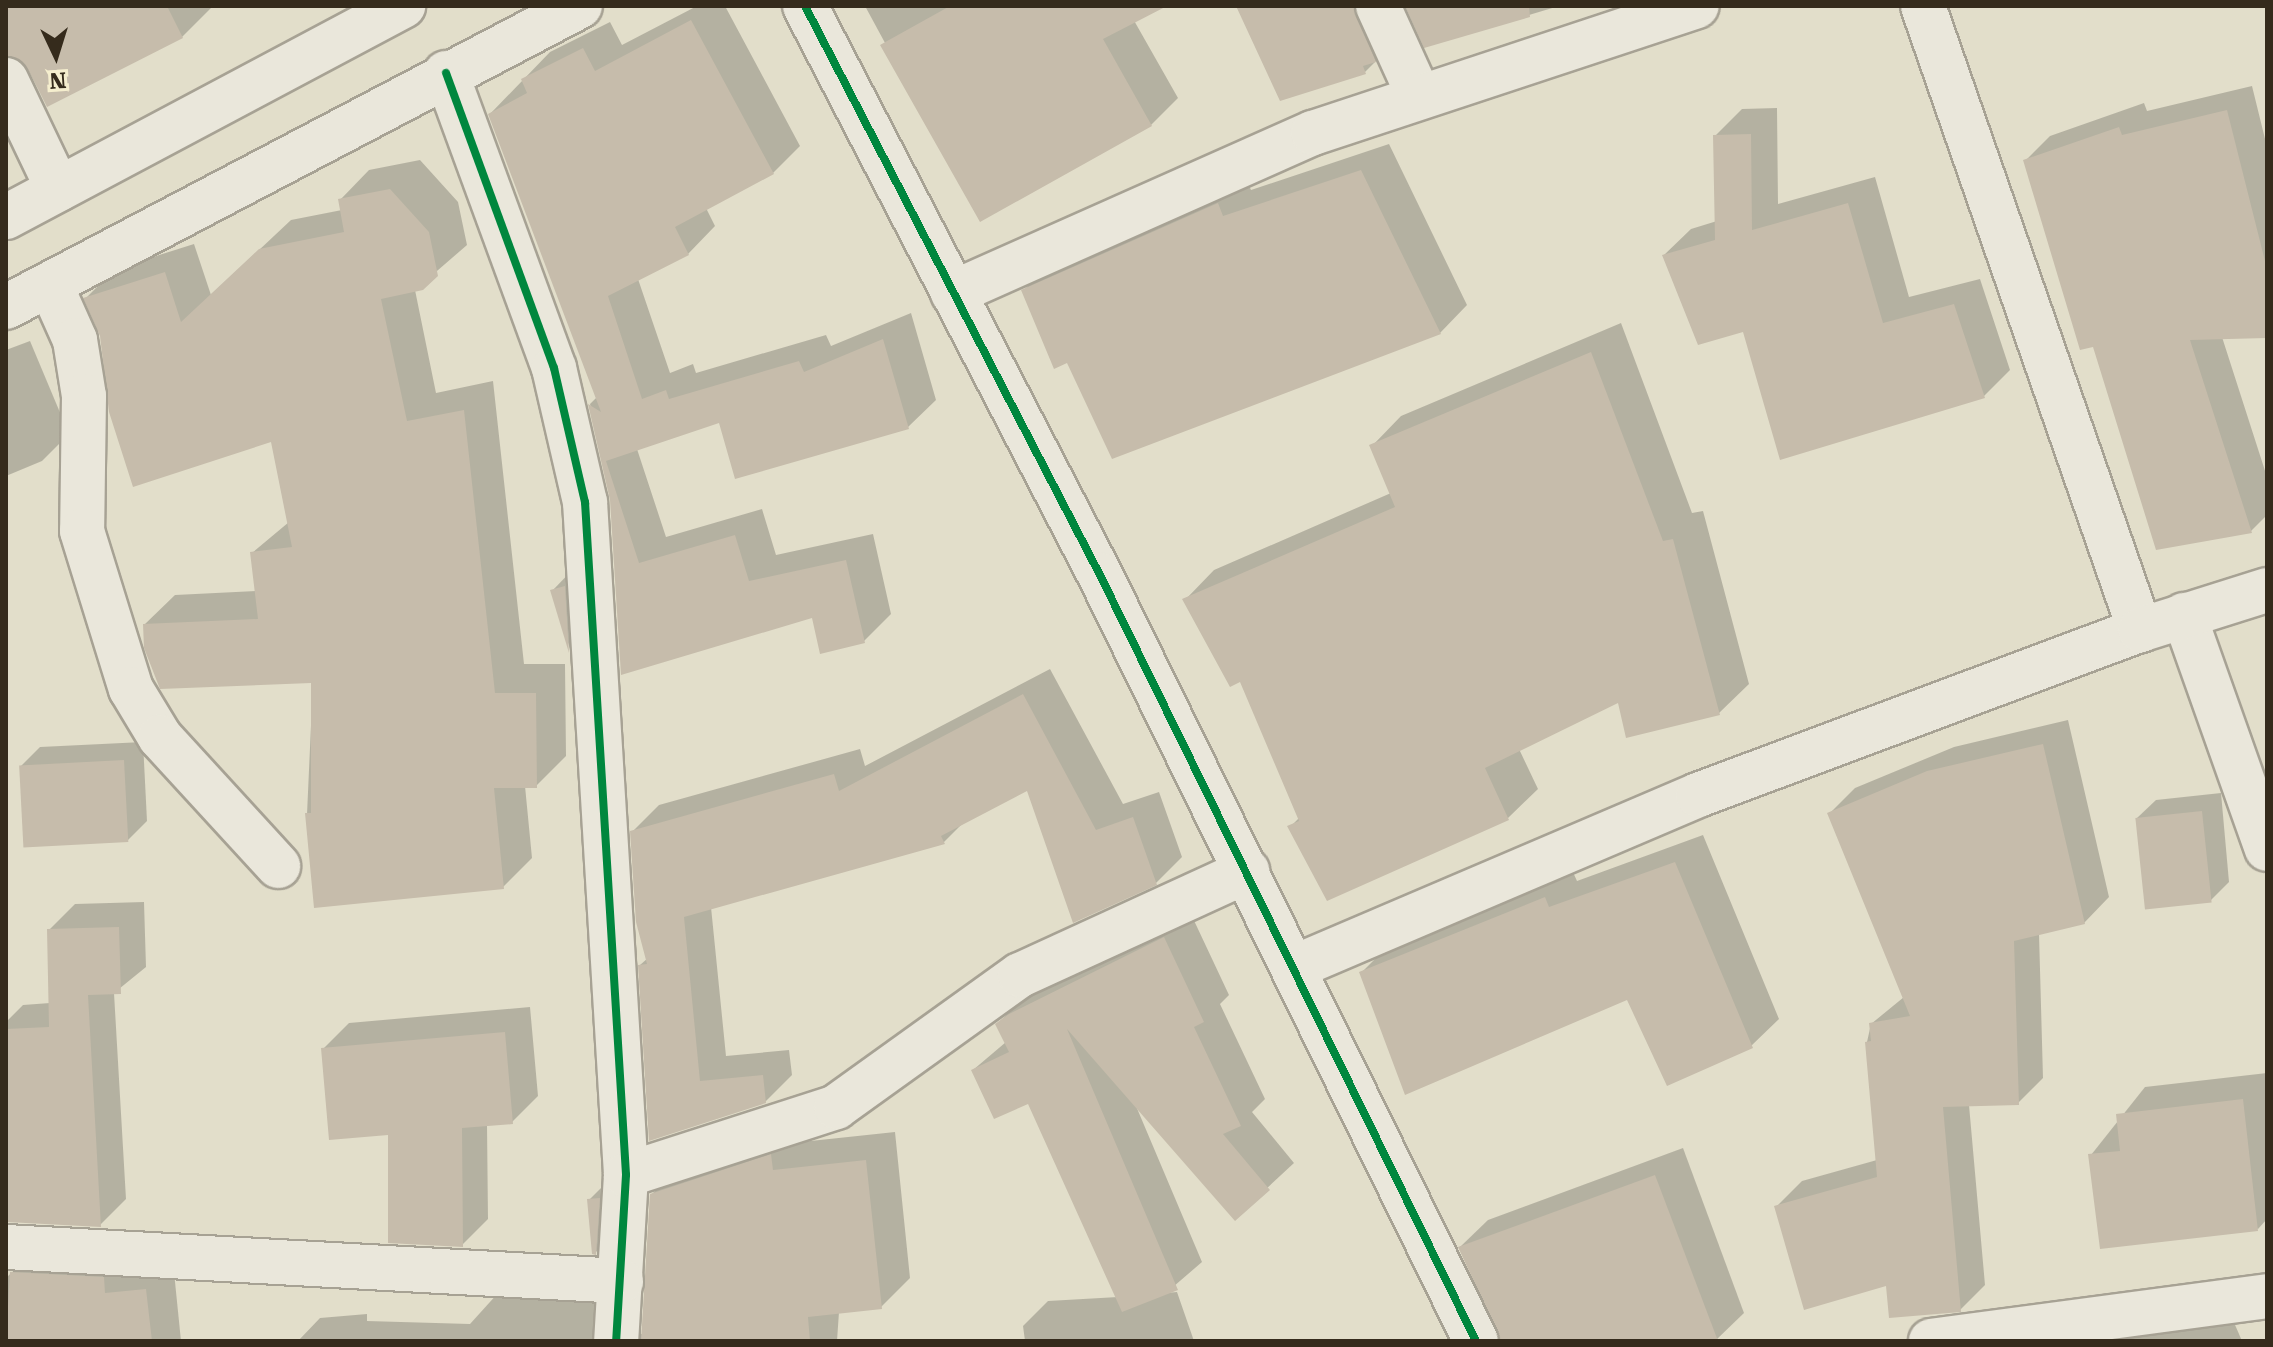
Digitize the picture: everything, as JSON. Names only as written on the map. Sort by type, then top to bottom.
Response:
[{"type":"street","points":[[6,217],[403,6]]},
{"type":"street","points":[[6,307],[446,73],[580,6]]},
{"type":"street","points":[[805,6],[1247,871],[1476,1341]]},
{"type":"street","points":[[1378,6],[1418,94]]},
{"type":"street","points":[[953,293],[1313,133],[1418,94],[1697,6]]},
{"type":"street","points":[[1923,6],[2140,630]]},
{"type":"street","points":[[446,73],[554,368],[585,502],[626,1175],[616,1341]]},
{"type":"street","points":[[6,80],[58,189]]},
{"type":"street","points":[[50,284],[75,340],[84,396],[82,531],[131,689],[160,737],[278,866]]},
{"type":"street","points":[[1295,967],[1698,795],[2140,630],[2267,590]]},
{"type":"street","points":[[2184,615],[2267,849]]},
{"type":"street","points":[[626,1175],[836,1107],[1020,975],[1247,871]]},
{"type":"street","points":[[6,1247],[621,1281]]},
{"type":"street","points":[[1931,1341],[2267,1296]]},
{"type":"building","points":[[6,6],[167,6],[183,38],[47,107],[28,69],[6,55]]},
{"type":"building","points":[[950,6],[1167,6],[1103,39],[1152,126],[980,222],[880,45]]},
{"type":"building","points":[[1236,6],[1353,6],[1376,62],[1363,66],[1366,74],[1280,101]]},
{"type":"building","points":[[1405,6],[1529,6],[1530,17],[1424,48]]},
{"type":"building","points":[[691,20],[774,174],[675,227],[689,255],[608,296],[642,399],[666,390],[669,399],[799,361],[804,372],[883,339],[909,429],[735,479],[719,423],[606,461],[639,563],[735,535],[749,581],[846,560],[865,643],[820,654],[812,618],[621,675],[610,500],[588,404],[601,412],[488,114],[527,93],[521,79],[583,48],[595,71]]},
{"type":"building","points":[[2227,110],[2267,269],[2267,338],[2190,340],[2252,533],[2156,550],[2093,347],[2080,350],[2023,160],[2119,127],[2122,135]]},
{"type":"building","points":[[1751,134],[1752,230],[1848,203],[1883,323],[1954,304],[1985,398],[1780,460],[1743,332],[1698,345],[1662,255],[1715,240],[1713,135]]},
{"type":"building","points":[[1361,170],[1441,334],[1112,459],[1067,363],[1054,369],[1021,290],[1218,203],[1223,216]]},
{"type":"building","points":[[390,189],[429,232],[438,276],[423,290],[381,299],[407,421],[464,410],[495,693],[536,693],[537,788],[494,788],[504,889],[314,908],[305,813],[311,813],[311,683],[160,689],[144,648],[143,624],[258,619],[250,552],[292,547],[271,442],[133,487],[109,412],[100,336],[83,298],[165,272],[181,322],[259,249],[344,232],[338,199]]},
{"type":"building","points":[[1591,352],[1663,541],[1673,539],[1720,715],[1626,738],[1618,703],[1485,768],[1509,820],[1327,901],[1287,826],[1299,821],[1240,682],[1230,687],[1182,599],[1395,507],[1369,445]]},
{"type":"building","points":[[565,586],[569,653],[550,590]]},
{"type":"building","points":[[1023,694],[1096,830],[1133,817],[1157,885],[1073,923],[1027,791],[941,836],[945,844],[684,917],[700,1081],[763,1075],[766,1103],[649,1141],[638,965],[647,964],[636,922],[630,831],[834,774],[839,791]]},
{"type":"building","points":[[2043,744],[2085,924],[2014,941],[2019,1105],[1943,1107],[1961,1312],[1889,1318],[1886,1286],[1804,1310],[1774,1206],[1877,1177],[1865,1042],[1871,1041],[1869,1023],[1910,1016],[1827,813],[1927,771]]},
{"type":"building","points":[[124,760],[128,842],[23,847],[19,765]]},
{"type":"building","points":[[2202,811],[2212,902],[2145,909],[2135,818]]},
{"type":"building","points":[[1675,862],[1753,1048],[1667,1086],[1627,1000],[1405,1095],[1359,972],[1545,897],[1549,907]]},
{"type":"building","points":[[119,927],[121,994],[88,995],[101,1227],[7,1222],[6,1029],[49,1027],[47,929]]},
{"type":"building","points":[[1164,937],[1204,1022],[1194,1027],[1241,1126],[1223,1134],[1270,1190],[1235,1221],[1067,1029],[1178,1290],[1122,1312],[1028,1104],[994,1119],[971,1070],[1009,1052],[995,1024],[1009,1014]]},
{"type":"building","points":[[505,1032],[513,1124],[462,1128],[463,1247],[388,1243],[388,1135],[329,1140],[321,1048]]},
{"type":"building","points":[[2243,1099],[2258,1231],[2100,1249],[2088,1154],[2120,1151],[2116,1114]]},
{"type":"building","points":[[771,1154],[773,1170],[866,1160],[882,1309],[808,1317],[810,1341],[641,1341],[650,1194]]},
{"type":"building","points":[[1655,1175],[1718,1341],[1501,1341],[1458,1247]]},
{"type":"building","points":[[600,1198],[596,1255],[592,1254],[587,1199]]},
{"type":"building","points":[[10,1272],[104,1277],[105,1293],[146,1289],[152,1341],[6,1341]]},
{"type":"cycle path","points":[[805,6],[1100,575],[1476,1341]]},
{"type":"cycle path","points":[[446,73],[554,368],[585,502],[626,1175],[616,1341]]}]
